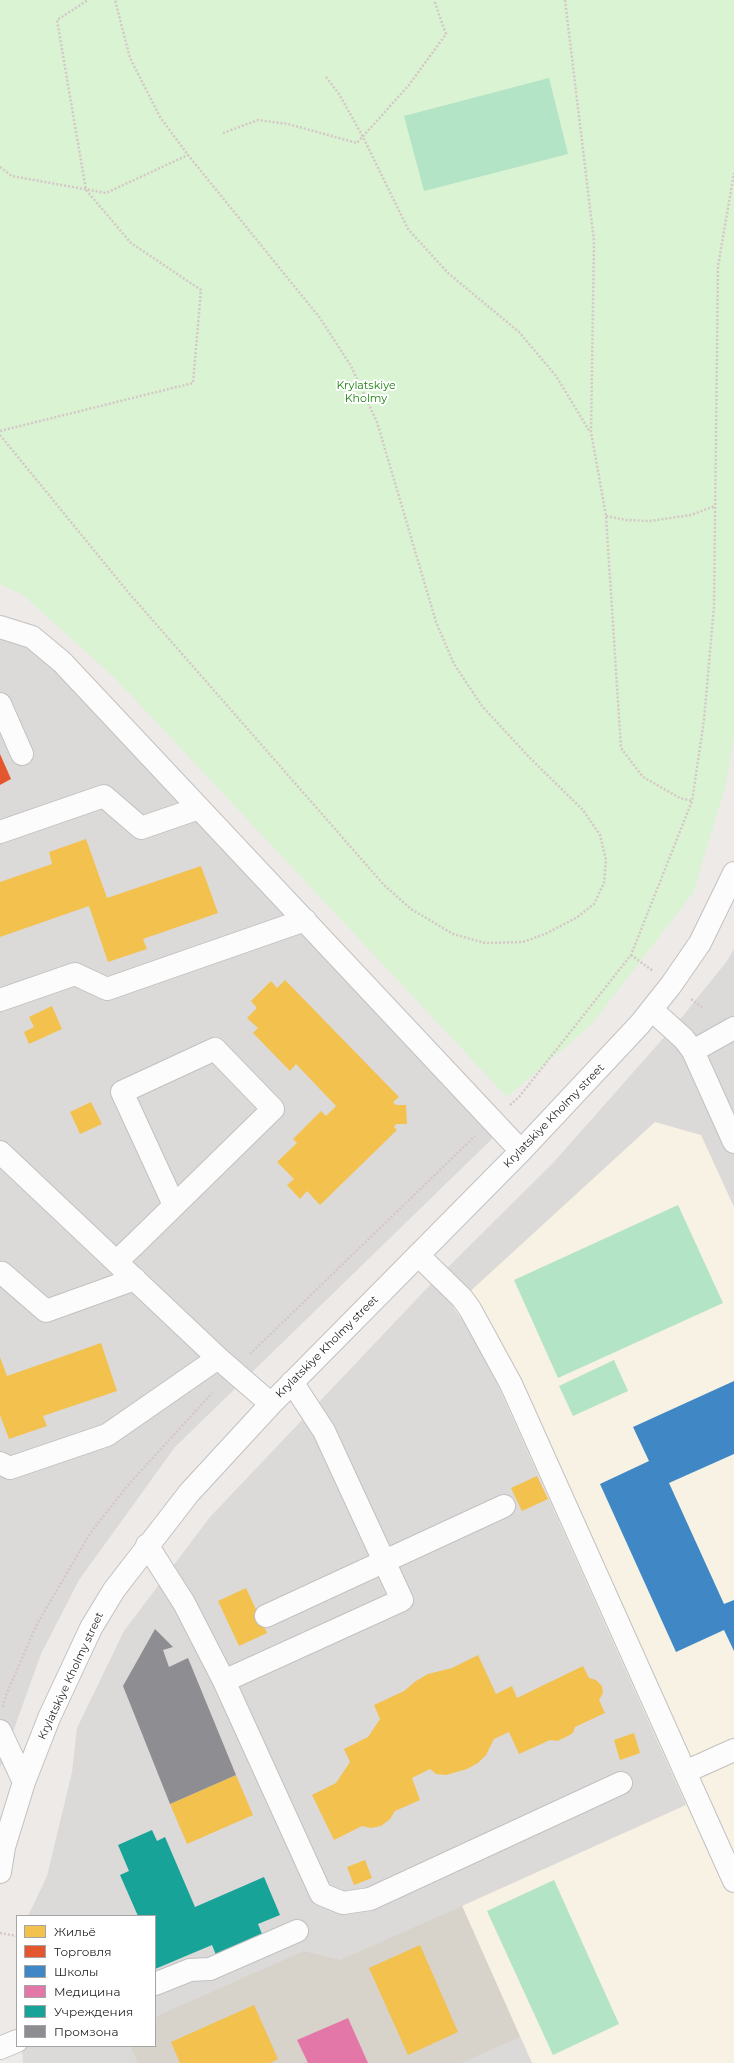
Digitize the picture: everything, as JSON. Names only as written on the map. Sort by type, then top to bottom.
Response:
[{"type":"street","points":[[0,627],[32,637],[62,662],[521,1151]]},
{"type":"street","points":[[0,704],[22,754]]},
{"type":"street","points":[[0,832],[104,796],[141,828],[199,808]]},
{"type":"street","name":"Krylatskiye Kholmy street","points":[[0,1872],[2,1847],[24,1782],[49,1718],[91,1628],[114,1590],[147,1545],[189,1493],[271,1404],[521,1151],[609,1059],[652,1010],[700,944],[734,873]]},
{"type":"street","points":[[0,1000],[75,974],[107,989],[305,920]]},
{"type":"street","points":[[652,1010],[684,1039],[693,1051],[734,1142]]},
{"type":"street","points":[[693,1051],[734,1028]]},
{"type":"street","points":[[116,1262],[273,1109],[215,1049],[122,1092],[174,1205]]},
{"type":"street","points":[[0,1152],[116,1262],[271,1404]]},
{"type":"street","points":[[418,1255],[462,1298],[470,1309],[511,1384],[734,1881]]},
{"type":"street","points":[[0,1274],[2,1273],[46,1310],[135,1279]]},
{"type":"street","points":[[0,1463],[10,1468],[107,1435],[226,1364]]},
{"type":"street","points":[[224,1682],[402,1600],[324,1431],[292,1382]]},
{"type":"street","points":[[266,1616],[504,1506]]},
{"type":"street","points":[[147,1545],[184,1603],[224,1682],[321,1894],[343,1903],[370,1899],[621,1783]]},
{"type":"street","points":[[0,1731],[24,1782]]},
{"type":"street","points":[[685,1772],[734,1750]]},
{"type":"street","points":[[156,1984],[190,1970],[210,1969],[297,1931]]},
{"type":"street","points":[[0,2048],[16,2041]]},
{"type":"path","points":[[0,431],[193,383],[201,290],[131,243],[86,190],[57,20],[88,0]]},
{"type":"path","points":[[0,435],[128,592],[384,885],[411,909],[453,934],[485,942],[523,942],[545,934],[576,918],[594,904],[604,883],[606,860],[600,835],[583,810],[529,757],[482,706],[454,664],[436,622],[377,422],[350,366],[320,318],[188,155],[160,117],[130,58],[115,0]]},
{"type":"path","points":[[223,133],[258,120],[288,124],[357,143],[409,85],[446,34],[434,0]]},
{"type":"path","points":[[565,0],[594,241],[591,432],[606,516],[621,748],[643,777],[680,798],[692,801]]},
{"type":"path","points":[[326,77],[339,94],[363,137],[408,229],[448,273],[519,332],[556,376],[591,432]]},
{"type":"path","points":[[0,167],[12,176],[106,193],[188,155]]},
{"type":"path","points":[[6,1696],[37,1624],[91,1532],[226,1364],[519,1097],[631,955],[692,801],[704,720],[714,613],[718,266],[734,173]]},
{"type":"path","points":[[606,516],[626,520],[650,521],[691,515],[716,506]]},
{"type":"path","points":[[0,1933],[16,1936]]},
{"type":"shaded area","points":[[0,638],[28,648],[53,669],[494,1137],[175,1447],[79,1580],[41,1654],[0,1768]]},
{"type":"shaded area","points":[[734,949],[734,2063],[23,2063],[22,2047],[156,2047],[156,1915],[28,1915],[47,1876],[72,1772],[77,1728],[124,1631],[210,1517],[431,1284],[553,1163],[682,1017],[727,961]]},
{"type":"shaded area","points":[[655,1122],[701,1135],[734,1207],[734,2063],[532,2063],[462,1906],[686,1805],[479,1343],[453,1307]]},
{"type":"shaded area","points":[[462,1906],[520,2037],[461,2063],[368,2063],[347,2018],[298,2040],[308,2063],[138,2063],[130,2047],[156,2047],[156,2017],[304,1951],[340,1960]]},
{"type":"green space","name":"Krylatskiye Kholmy","points":[[0,0],[734,0],[734,736],[726,784],[693,893],[591,1025],[507,1097],[116,679],[23,595],[0,584]]},
{"type":"green space","points":[[549,78],[568,154],[424,191],[404,116]]},
{"type":"green space","points":[[678,1205],[723,1303],[558,1378],[514,1280]]},
{"type":"green space","points":[[614,1360],[628,1391],[573,1416],[559,1386]]},
{"type":"green space","points":[[554,1880],[619,2024],[553,2055],[487,1911]]},
{"type":"building: Жильё","points":[[86,839],[107,898],[201,866],[218,913],[143,939],[147,949],[108,962],[89,906],[0,937],[0,882],[52,864],[49,852]]},
{"type":"building: Жильё","points":[[285,980],[399,1097],[393,1102],[396,1105],[406,1105],[407,1124],[396,1124],[394,1127],[397,1130],[320,1205],[307,1191],[300,1199],[287,1185],[294,1179],[277,1162],[297,1143],[293,1139],[321,1111],[326,1116],[336,1106],[296,1064],[290,1071],[253,1033],[258,1028],[247,1018],[257,1008],[251,1001],[271,981],[277,988]]},
{"type":"building: Жильё","points":[[52,1006],[62,1029],[29,1044],[24,1032],[34,1027],[29,1017]]},
{"type":"building: Жильё","points":[[91,1102],[102,1124],[80,1134],[70,1112]]},
{"type":"building: Жильё","points":[[101,1343],[117,1391],[43,1416],[47,1426],[9,1439],[0,1415],[0,1357],[7,1376]]},
{"type":"building: Жильё","points":[[537,1476],[548,1499],[522,1511],[511,1488]]},
{"type":"building: Жильё","points":[[246,1588],[267,1633],[239,1646],[218,1601]]},
{"type":"building: Жильё","points":[[478,1655],[496,1694],[512,1686],[517,1698],[583,1666],[589,1678],[596,1680],[602,1686],[603,1693],[599,1700],[605,1713],[575,1727],[573,1733],[566,1737],[557,1741],[550,1740],[519,1754],[509,1732],[494,1739],[486,1755],[478,1763],[467,1769],[446,1775],[436,1774],[430,1769],[412,1778],[420,1800],[395,1811],[390,1819],[381,1826],[371,1828],[362,1826],[334,1840],[312,1795],[336,1783],[350,1762],[344,1749],[368,1737],[380,1719],[374,1705],[404,1691],[416,1681],[428,1674],[452,1668]]},
{"type":"building: Жильё","points":[[634,1733],[640,1753],[620,1760],[614,1740]]},
{"type":"building: Жильё","points":[[236,1775],[253,1815],[187,1844],[170,1804]]},
{"type":"building: Жильё","points":[[365,1860],[372,1878],[354,1885],[347,1867]]},
{"type":"building: Жильё","points":[[420,1945],[458,2032],[408,2055],[369,1968]]},
{"type":"building: Жильё","points":[[254,2005],[278,2059],[270,2063],[180,2063],[171,2042]]},
{"type":"building: Торговля","points":[[0,754],[11,779],[0,785]]},
{"type":"building: Школы","points":[[734,1381],[734,1454],[669,1483],[724,1604],[734,1600],[734,1651],[724,1630],[676,1652],[600,1484],[649,1461],[633,1427]]},
{"type":"building: Медицина","points":[[348,2018],[368,2063],[308,2063],[297,2040]]},
{"type":"building: Учреждения","points":[[152,1830],[157,1841],[165,1837],[195,1907],[264,1877],[280,1915],[258,1924],[262,1934],[216,1955],[212,1945],[156,1969],[156,1915],[138,1915],[120,1875],[129,1871],[118,1845]]},
{"type":"building: Промзона","points":[[155,1629],[173,1647],[163,1650],[169,1667],[188,1658],[236,1775],[170,1804],[123,1686]]}]
